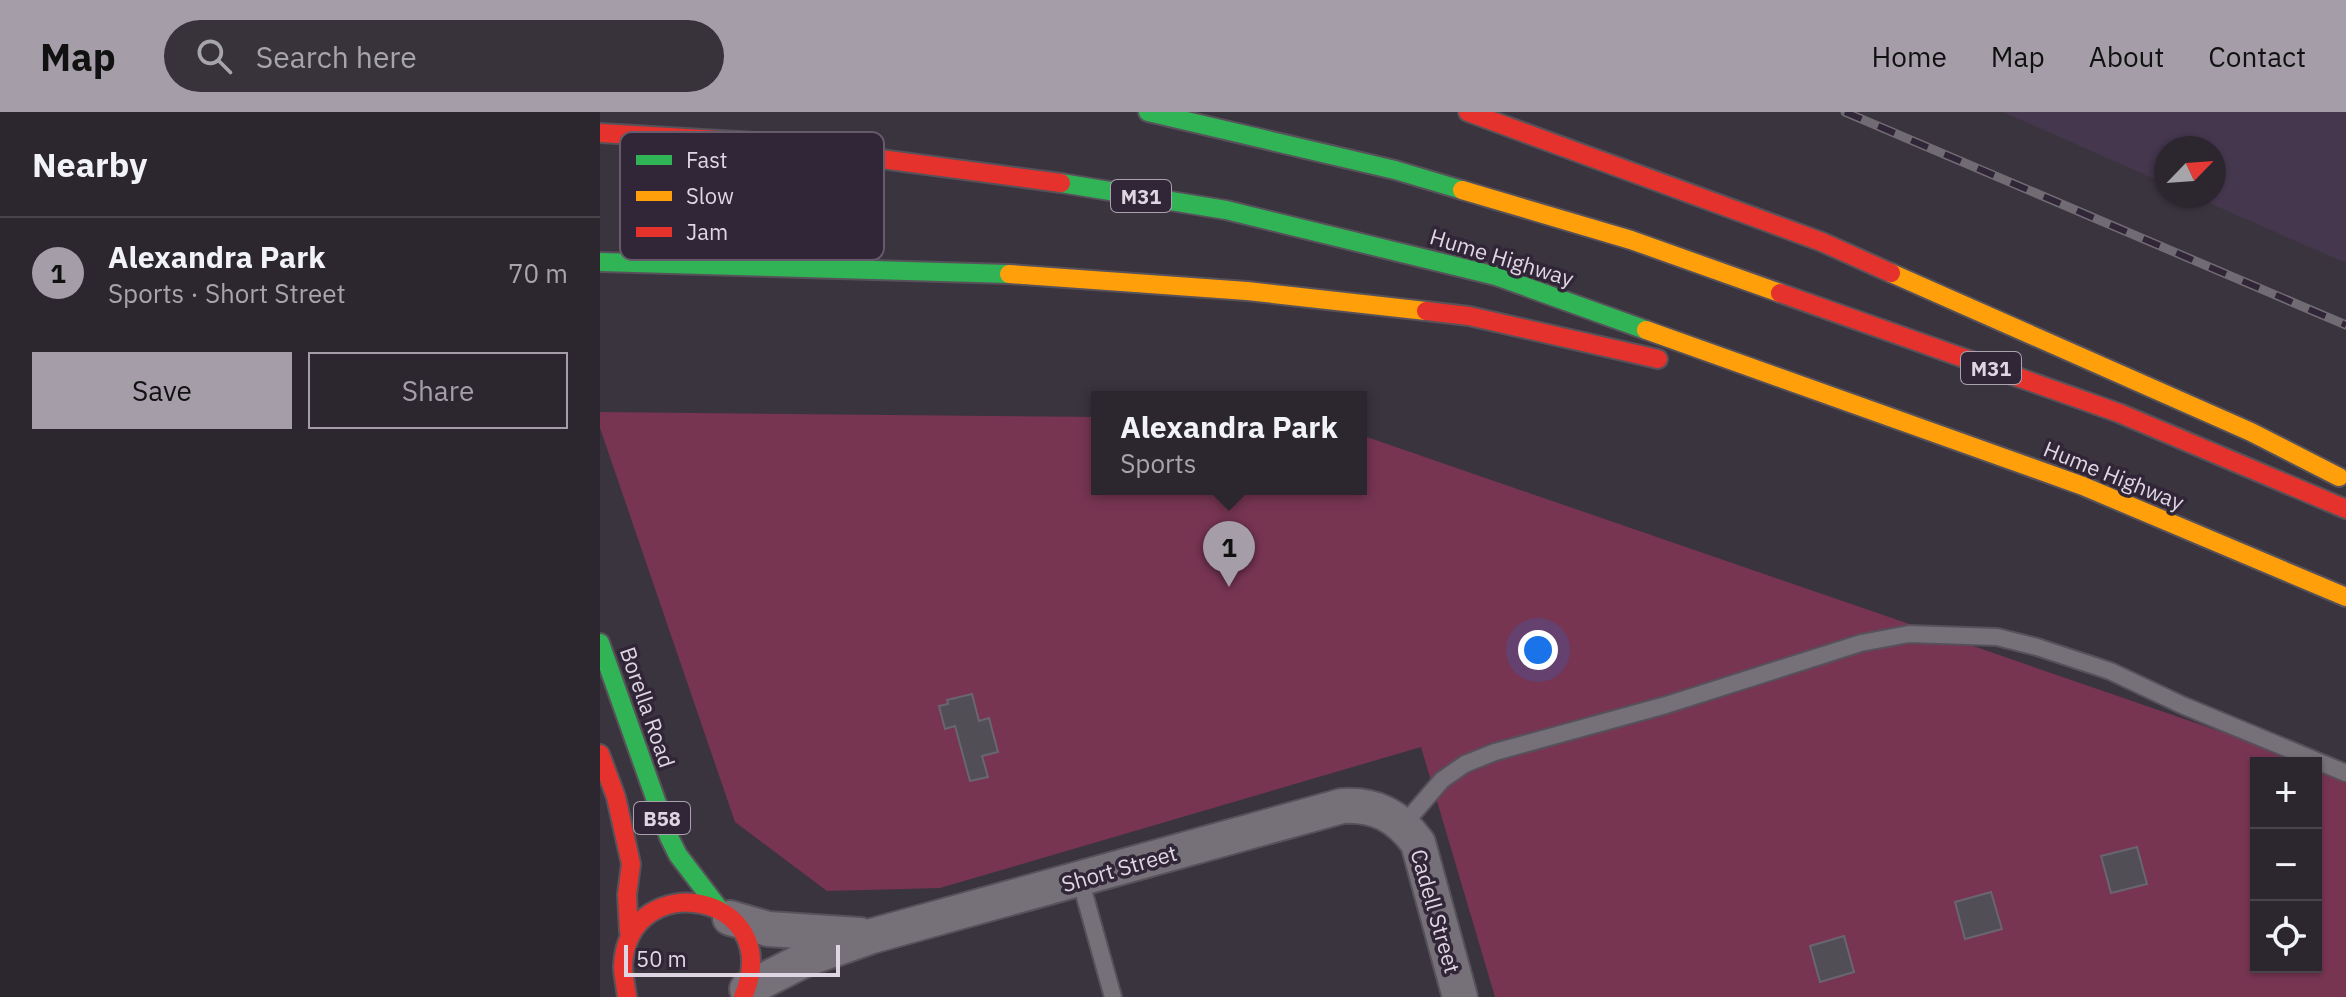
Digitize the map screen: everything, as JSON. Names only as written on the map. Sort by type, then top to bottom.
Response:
[{"type":"main road","name":"M31","points":[[1148,112],[1395,170],[1631,240],[2119,413],[2346,509]]},
{"type":"main road","points":[[1468,112],[1822,242],[2251,432],[2346,481]]},
{"type":"main road","name":"Hume Highway","points":[[600,133],[620,134]]},
{"type":"main road","name":"Hume Highway","points":[[884,158],[994,172],[1226,210],[1496,276],[2083,486],[2346,597]]},
{"type":"main road","points":[[600,262],[1068,276],[1247,291],[1469,316],[1671,362]]},
{"type":"main road","points":[[1701,369],[1863,408]]},
{"type":"main road","name":"Borella Road","points":[[600,643],[669,837],[678,855],[725,914]]},
{"type":"main road","name":"B58","points":[[600,754],[616,797],[631,864],[627,895],[629,931],[619,961],[627,997]]},
{"type":"main road","points":[[629,931],[644,914],[665,903],[699,901],[725,914]]},
{"type":"main road","name":"B58","points":[[725,914],[749,951],[745,993]]},
{"type":"street","name":"Short Street","points":[[745,993],[804,960],[872,936],[1342,806],[1366,805]]},
{"type":"street","name":"Cadell Street","points":[[1366,805],[1404,824],[1418,843],[1460,997]]},
{"type":"street","name":"Short Street","points":[[725,914],[768,929],[872,936]]},
{"type":"lane","points":[[1404,824],[1442,780],[1465,764],[1485,756],[1719,689],[1861,643],[1909,634],[1997,637],[2037,647],[2110,671],[2182,705],[2346,773]]},
{"type":"lane","points":[[1080,879],[1113,997]]},
{"type":"shaded area","points":[[2003,112],[2346,112],[2346,263],[2220,208],[2226,208],[2226,136],[2154,136],[2154,179]]},
{"type":"shaded area","points":[[600,412],[1091,417],[1091,495],[1367,495],[1367,437],[2295,757],[2250,757],[2250,973],[2322,973],[2322,766],[2346,775],[2346,997],[1495,997],[1421,747],[940,888],[827,891],[735,822],[600,428]]},
{"type":"building","points":[[972,694],[979,721],[989,718],[998,752],[982,756],[988,777],[970,781],[955,726],[945,729],[939,706],[948,704],[947,700]]},
{"type":"building","points":[[2137,847],[2147,884],[2111,893],[2101,856]]},
{"type":"building","points":[[1991,892],[2002,929],[1965,939],[1955,902]]},
{"type":"building","points":[[1844,936],[1854,972],[1820,982],[1810,946]]},
{"type":"railway","points":[[1845,112],[2346,325]]},
{"type":"traffic: fast","points":[[1148,112],[1395,170],[1462,190]]},
{"type":"traffic: fast","points":[[1061,183],[1226,210],[1496,276],[1646,330]]},
{"type":"traffic: fast","points":[[600,262],[1009,274]]},
{"type":"traffic: fast","points":[[600,643],[669,837],[678,855],[720,910]]},
{"type":"traffic: slow","points":[[1462,190],[1631,240],[1780,293]]},
{"type":"traffic: slow","points":[[1891,273],[2251,432],[2339,477]]},
{"type":"traffic: slow","points":[[1009,274],[1247,291],[1426,311]]},
{"type":"traffic: slow","points":[[1646,330],[2083,486],[2346,597]]},
{"type":"traffic: jam","points":[[1468,112],[1822,242],[1891,273]]},
{"type":"traffic: jam","points":[[600,133],[620,134]]},
{"type":"traffic: jam","points":[[884,159],[1061,183]]},
{"type":"traffic: jam","points":[[1780,293],[2119,413],[2346,509]]},
{"type":"traffic: jam","points":[[1426,311],[1469,316],[1658,359]]},
{"type":"traffic: jam","points":[[600,754],[616,797],[631,864],[627,895],[629,931]]},
{"type":"traffic: jam","points":[[627,997],[623,966],[631,934],[650,913],[675,904],[702,904],[726,915],[744,934],[751,962],[743,997]]},
{"type":"place","name":"Alexandra Park","points":[[1229,587]]}]
